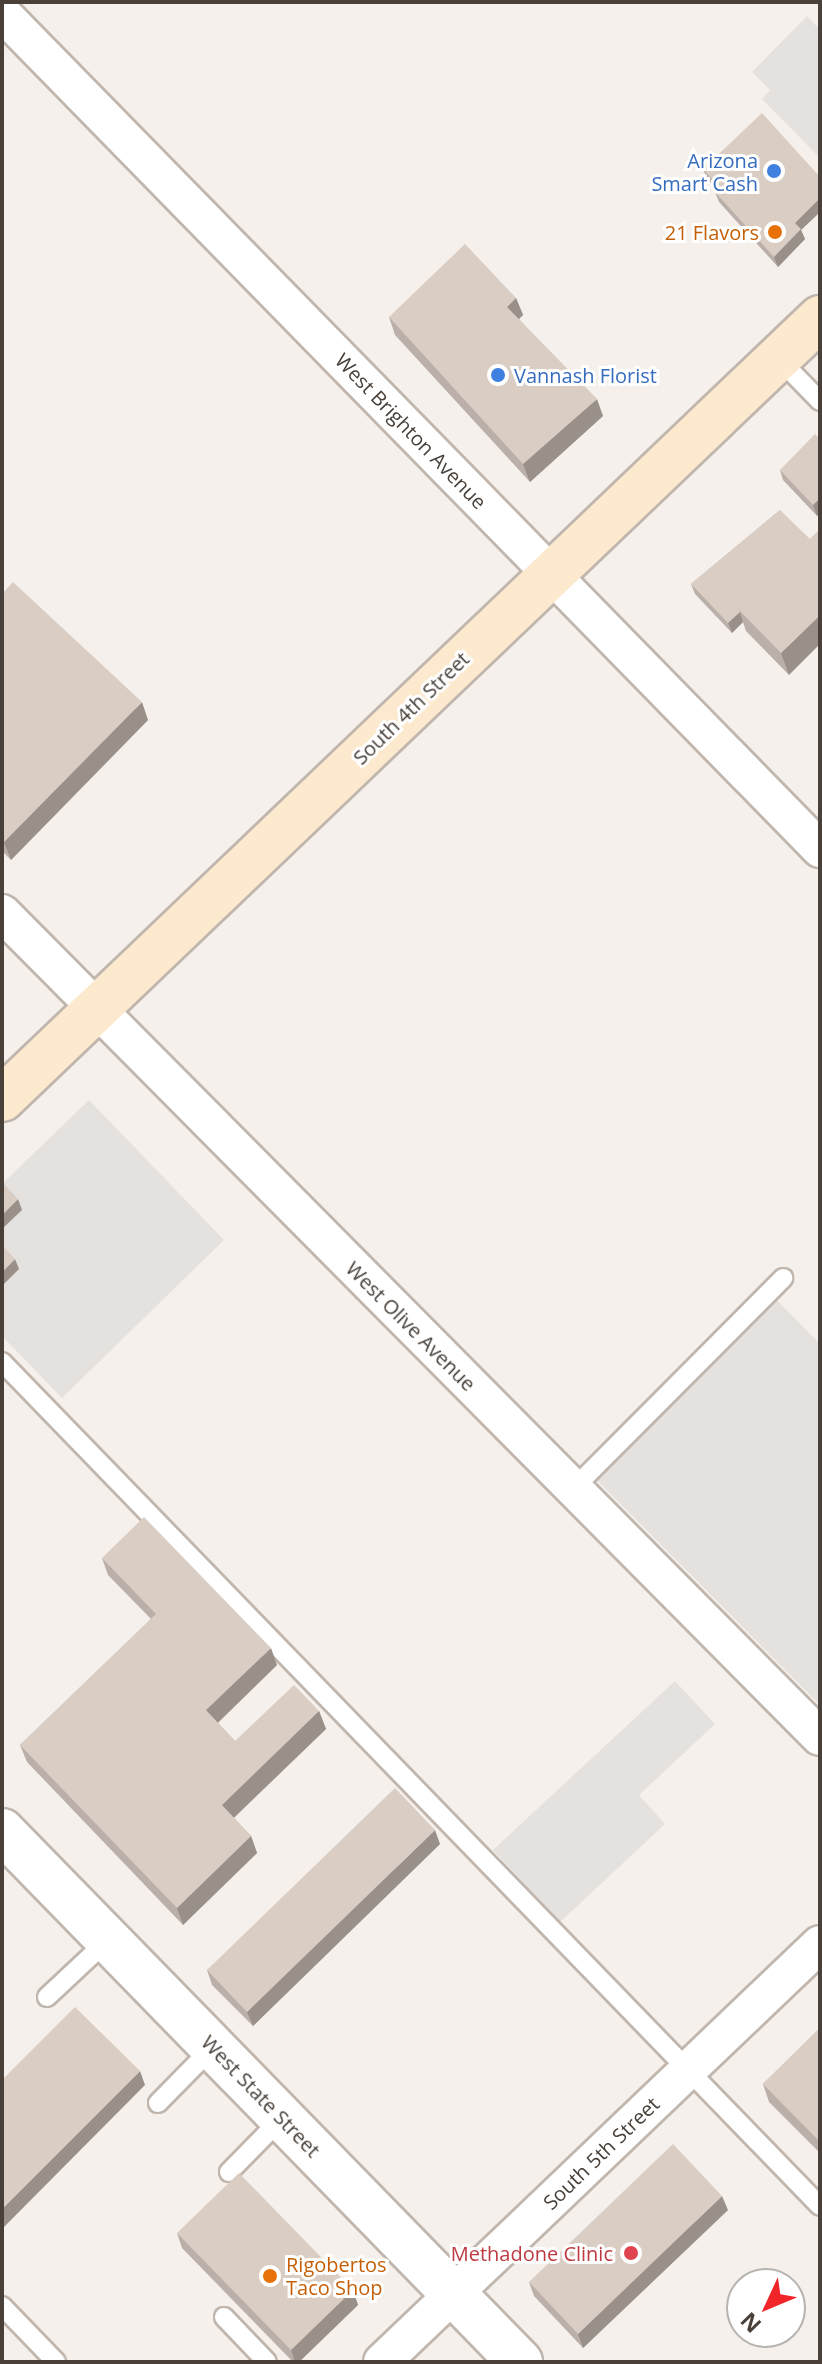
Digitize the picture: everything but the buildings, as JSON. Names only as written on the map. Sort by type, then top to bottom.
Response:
[{"type":"main road","name":"South 4th Street","points":[[2,1099],[820,318]]},
{"type":"street","name":"West Brighton Avenue","points":[[2,13],[820,849]]},
{"type":"street","name":"West Olive Avenue","points":[[2,913],[820,1737]]},
{"type":"street","name":"West State Street","points":[[2,1831],[520,2362]]},
{"type":"street","name":"South 5th Street","points":[[382,2362],[820,1944]]},
{"type":"lane","points":[[778,358],[820,401]]},
{"type":"lane","points":[[573,1489],[783,1278]]},
{"type":"lane","points":[[2,1362],[820,2206]]},
{"type":"lane","points":[[47,1997],[108,1940]]},
{"type":"lane","points":[[158,2103],[213,2047]]},
{"type":"lane","points":[[229,2172],[282,2118]]},
{"type":"lane","points":[[2,2306],[56,2362]]},
{"type":"lane","points":[[224,2317],[267,2362]]},
{"type":"shaded area","points":[[807,16],[820,30],[820,158],[762,99],[770,90],[752,72]]},
{"type":"shaded area","points":[[89,1100],[224,1240],[62,1398],[2,1336],[2,1286],[19,1269],[2,1252],[2,1184]]},
{"type":"shaded area","points":[[763,1286],[820,1344],[820,1705],[582,1465]]},
{"type":"shaded area","points":[[675,1681],[715,1724],[639,1795],[665,1824],[560,1922],[493,1850]]},
{"type":"place","name":"Arizona Smart Cash","points":[[774,171]]},
{"type":"place","name":"21 Flavors","points":[[775,232]]},
{"type":"place","name":"Vannash Florist","points":[[498,375]]},
{"type":"place","name":"Methadone Clinic","points":[[631,2253]]},
{"type":"place","name":"Rigobertos Taco Shop","points":[[270,2276]]}]
